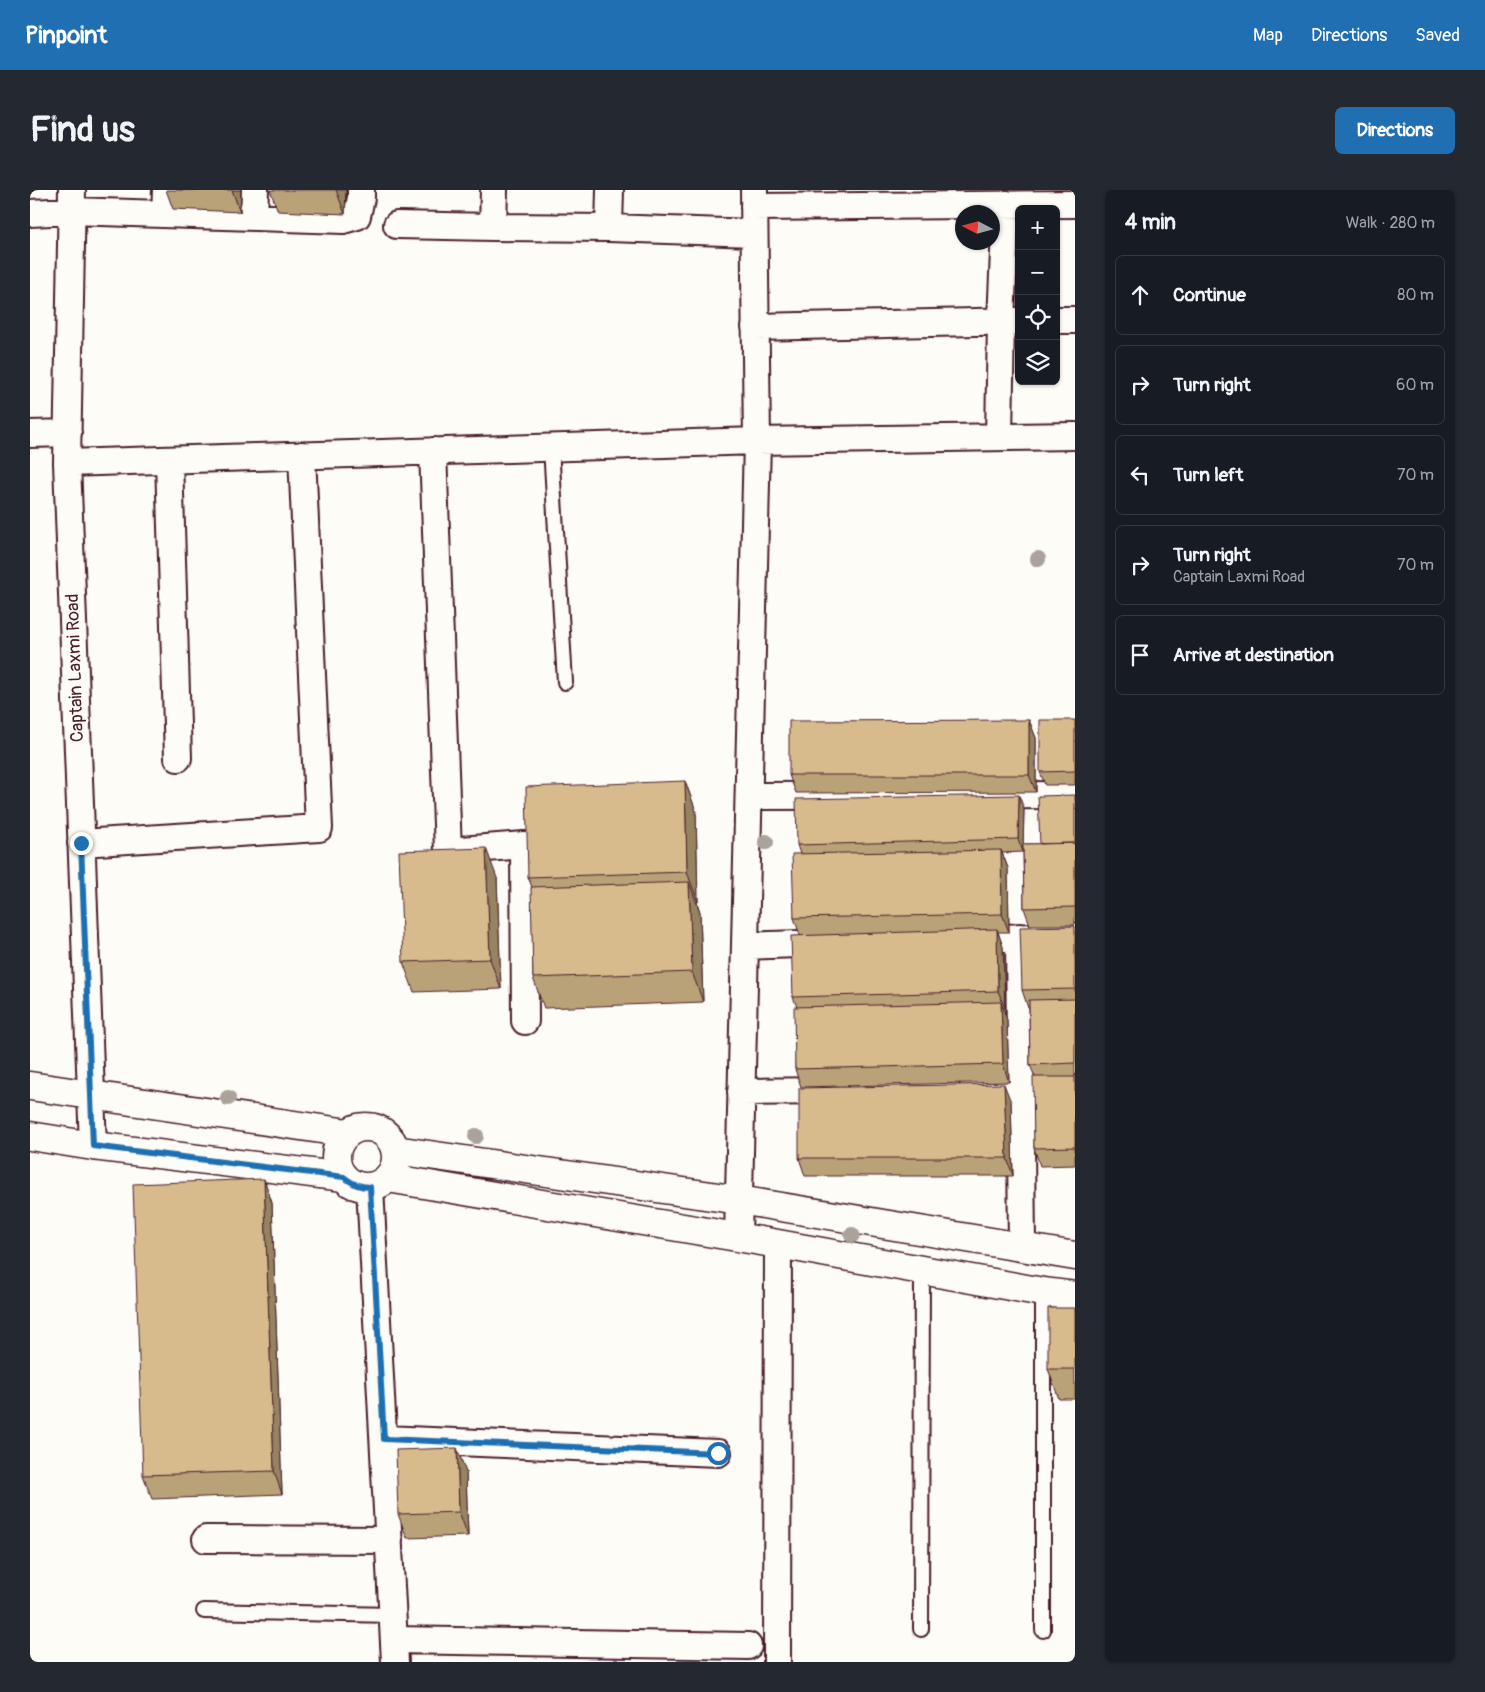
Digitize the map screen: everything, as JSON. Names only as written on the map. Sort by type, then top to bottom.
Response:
[{"type":"street","points":[[254,217],[255,190]]},
{"type":"street","points":[[30,214],[72,201],[165,202],[254,217],[343,220],[357,216],[361,190]]},
{"type":"street","points":[[493,227],[494,190]]},
{"type":"street","points":[[609,228],[610,190]]},
{"type":"street","points":[[738,1237],[757,441],[754,198],[1075,204]]},
{"type":"street","name":"Captain Laxmi Road","points":[[72,201],[68,463],[93,1146]]},
{"type":"street","points":[[999,437],[1010,321],[1006,204]]},
{"type":"street","points":[[397,225],[609,228],[754,233]]},
{"type":"street","points":[[1060,320],[1075,320]]},
{"type":"street","points":[[756,327],[1010,321]]},
{"type":"street","points":[[30,434],[68,433]]},
{"type":"street","points":[[68,463],[757,441],[1075,436]]},
{"type":"street","points":[[433,451],[448,851],[524,845],[525,1021]]},
{"type":"street","points":[[81,843],[318,828],[302,455]]},
{"type":"street","points":[[169,460],[178,758]]},
{"type":"street","points":[[748,796],[1075,795]]},
{"type":"street","points":[[941,940],[1075,936]]},
{"type":"street","points":[[1019,937],[1022,1246]]},
{"type":"street","points":[[745,946],[852,943]]},
{"type":"street","points":[[30,1086],[348,1134]]},
{"type":"street","points":[[951,1090],[1075,1089]]},
{"type":"street","points":[[741,1092],[861,1091]]},
{"type":"street","points":[[748,1646],[394,1639],[384,1439],[379,1182],[393,1169],[396,1160],[395,1150],[385,1134],[367,1127],[357,1129],[342,1140],[338,1149],[339,1169],[344,1177],[361,1187],[379,1182],[738,1237],[922,1271],[1075,1296]]},
{"type":"street","points":[[30,1136],[93,1146],[344,1177]]},
{"type":"street","points":[[395,1150],[739,1200],[1075,1256]]},
{"type":"street","points":[[777,1662],[778,1244]]},
{"type":"street","points":[[384,1439],[718,1453]]},
{"type":"street","points":[[206,1539],[389,1540]]},
{"type":"lane","points":[[551,448],[565,682]]},
{"type":"lane","points":[[920,1628],[922,1271]]},
{"type":"lane","points":[[1043,1292],[1043,1630]]},
{"type":"lane","points":[[204,1611],[394,1639]]},
{"type":"building","points":[[1029,720],[1029,775],[789,775],[789,721]]},
{"type":"building","points":[[1040,720],[1075,720],[1075,771],[1040,772]]},
{"type":"building","points":[[685,781],[687,872],[528,877],[526,787]]},
{"type":"building","points":[[1019,795],[1018,839],[797,845],[796,799]]},
{"type":"building","points":[[1075,795],[1075,843],[1040,844],[1038,796]]},
{"type":"building","points":[[1075,843],[1075,907],[1024,908],[1023,844]]},
{"type":"building","points":[[486,848],[490,959],[403,962],[399,851]]},
{"type":"building","points":[[1001,850],[1002,914],[794,918],[792,854]]},
{"type":"building","points":[[689,882],[692,972],[533,978],[531,887]]},
{"type":"building","points":[[1075,926],[1075,989],[1022,990],[1020,927]]},
{"type":"building","points":[[997,929],[998,991],[793,997],[791,936]]},
{"type":"building","points":[[1075,999],[1075,1063],[1030,1065],[1029,1000]]},
{"type":"building","points":[[1001,1002],[1003,1064],[795,1069],[794,1007]]},
{"type":"building","points":[[1033,1077],[1075,1077],[1075,1147],[1034,1148]]},
{"type":"building","points":[[1004,1084],[1007,1158],[799,1158],[799,1088]]},
{"type":"building","points":[[264,1179],[274,1471],[143,1475],[133,1184]]},
{"type":"building","points":[[1048,1308],[1075,1308],[1075,1369],[1048,1369]]},
{"type":"building","points":[[457,1448],[459,1512],[398,1514],[396,1450]]},
{"type":"route","points":[[81,843],[93,1146],[344,1177],[361,1187],[370,1187],[384,1439],[718,1453]]}]
